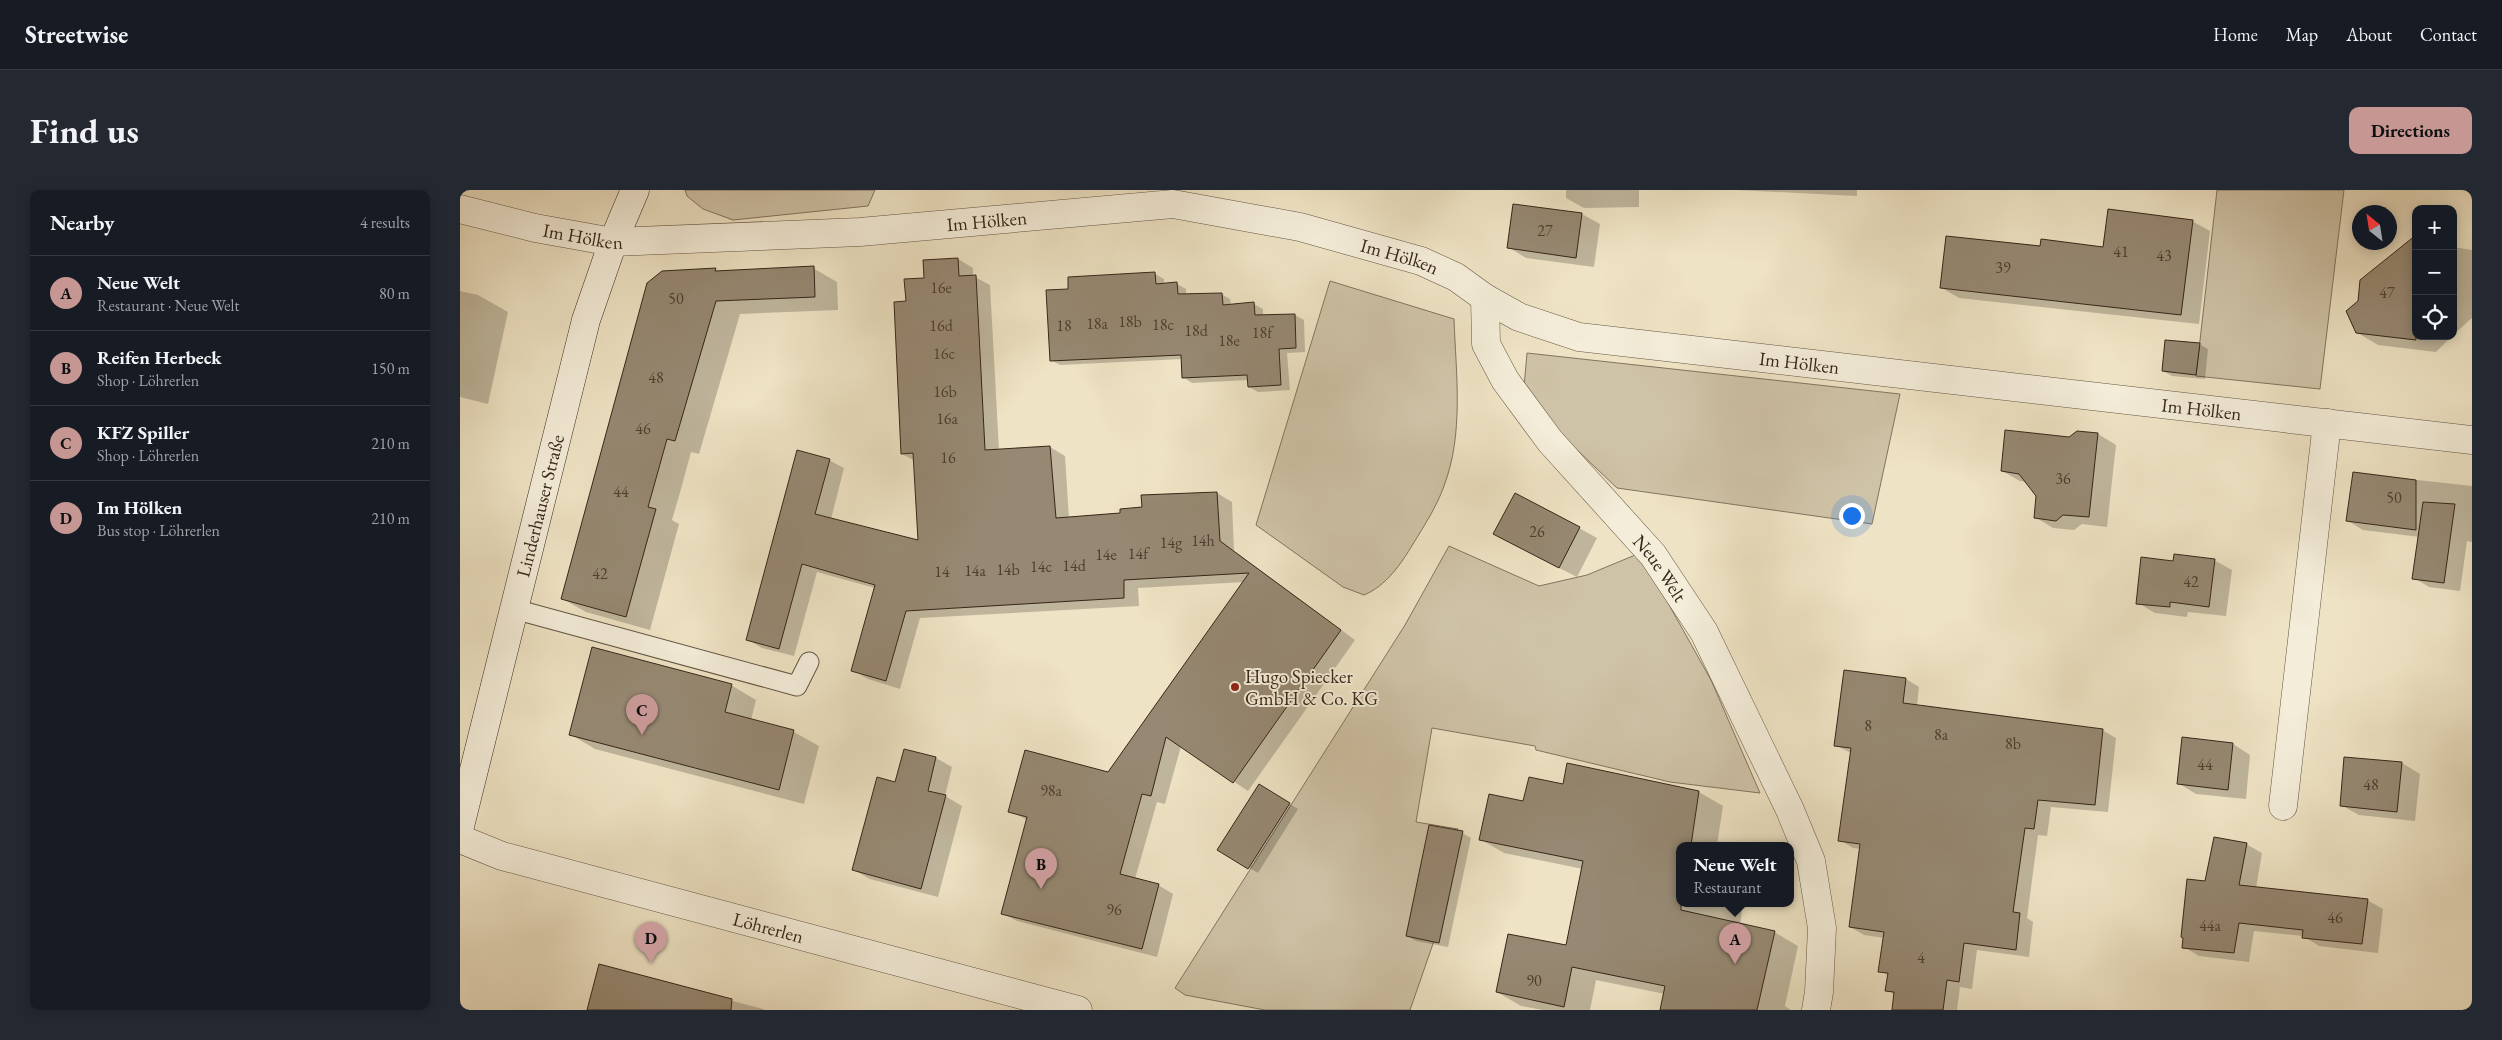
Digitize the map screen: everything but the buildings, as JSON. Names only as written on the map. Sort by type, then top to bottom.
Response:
[{"type":"street","name":"Linderhauser Straße","points":[[460,826],[586,320],[613,242],[635,190]]},
{"type":"street","name":"Im Hölken","points":[[460,209],[536,228],[613,242],[860,232],[1173,204],[1300,227],[1421,262],[1456,277],[1485,298],[1518,317],[1579,337],[2472,440]]},
{"type":"street","name":"Neue Welt","points":[[1485,298],[1486,344],[1505,380],[1550,441],[1653,555],[1704,632],[1790,810],[1811,860],[1822,928],[1819,992],[1816,1010]]},
{"type":"street","points":[[2283,806],[2327,423]]},
{"type":"street","name":"Löhrerlen","points":[[460,839],[502,856],[1078,1010]]},
{"type":"lane","points":[[514,609],[797,686],[809,662]]},
{"type":"shaded area","points":[[685,190],[875,190],[868,206],[733,220],[703,209],[687,196]]},
{"type":"shaded area","points":[[2217,190],[2344,190],[2320,389],[2196,376]]},
{"type":"shaded area","points":[[1330,281],[1454,319],[1457,382],[1456,425],[1450,466],[1444,486],[1430,516],[1398,567],[1379,586],[1364,595],[1343,587],[1256,525]]},
{"type":"shaded area","points":[[1527,353],[1900,394],[1872,524],[1617,488],[1553,427],[1524,387]]},
{"type":"shaded area","points":[[1449,546],[1539,586],[1587,575],[1640,553],[1711,680],[1760,793],[1670,782],[1536,750],[1535,746],[1432,728],[1416,822],[1458,829],[1435,938],[1410,1010],[1265,1010],[1185,995],[1175,988],[1405,625]]},
{"type":"place","name":"Hugo Spiecker GmbH & Co. KG","points":[[1235,687]]},
{"type":"place","name":"KFZ Spiller","points":[[642,735]]},
{"type":"place","name":"Reifen Herbeck","points":[[1041,889]]},
{"type":"place","name":"Im Hölken","points":[[651,963]]},
{"type":"place","name":"Neue Welt","points":[[1735,964]]}]
